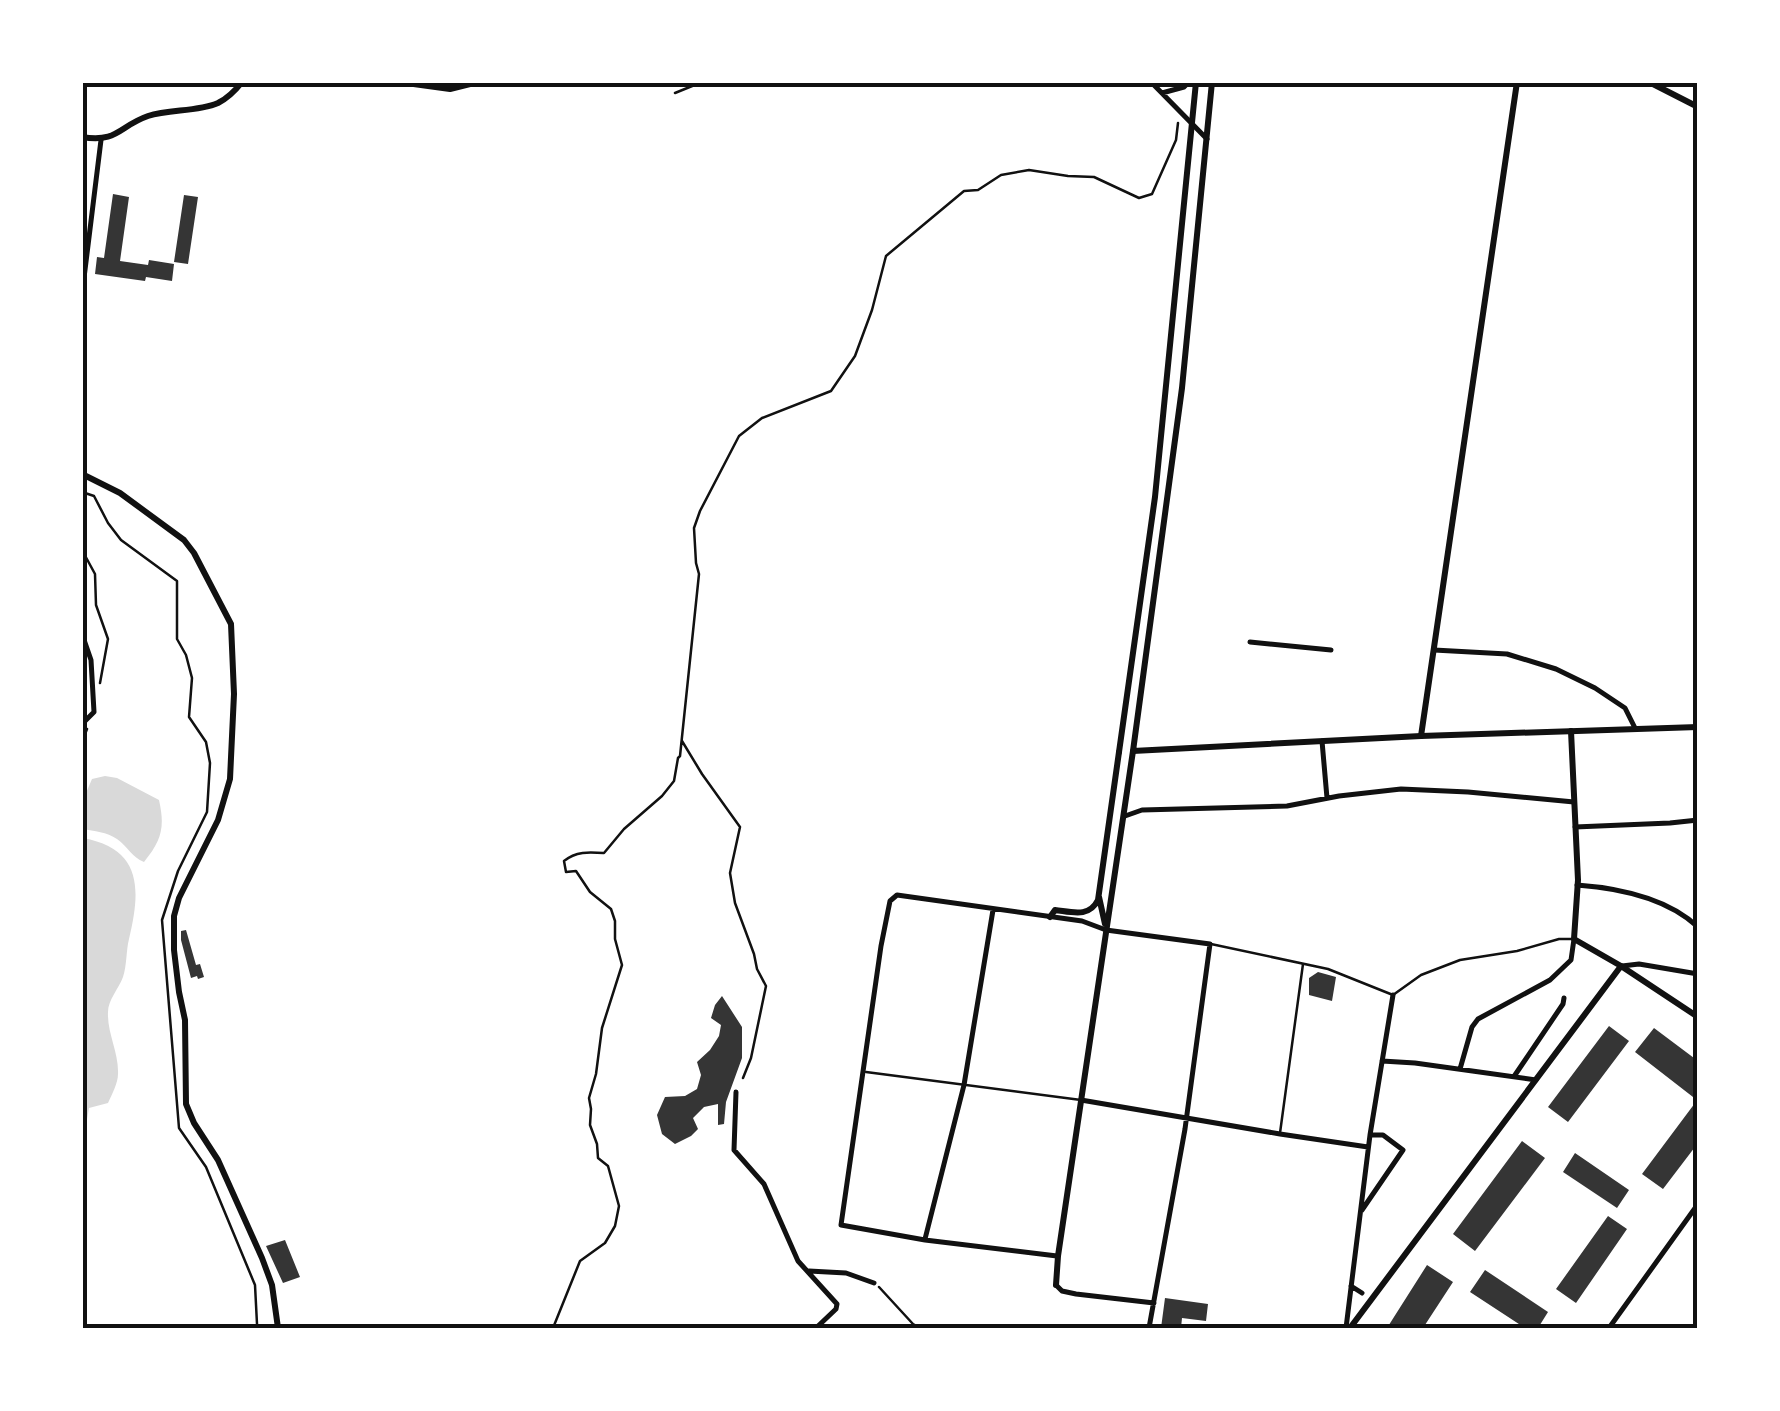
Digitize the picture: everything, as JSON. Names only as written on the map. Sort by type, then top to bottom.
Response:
[{"type":"street","points":[[82,137],[101,140],[148,116],[216,104],[242,82]]},
{"type":"street","points":[[399,82],[450,89],[478,82]]},
{"type":"street","points":[[1151,82],[1207,140]]},
{"type":"street","points":[[1162,93],[1193,82]]},
{"type":"street","points":[[1050,917],[1055,910],[1089,911],[1099,895],[1155,497],[1193,82]]},
{"type":"street","points":[[1154,1302],[1076,1294],[1056,1285],[1182,388],[1212,82]]},
{"type":"street","points":[[1421,736],[1517,82]]},
{"type":"street","points":[[1650,82],[1698,108]]},
{"type":"street","points":[[84,278],[101,140]]},
{"type":"street","points":[[82,474],[120,493],[184,540],[194,552],[230,624],[234,702],[230,780],[218,820],[178,898],[174,947],[185,1020],[186,1104],[218,1160],[262,1258],[272,1285],[278,1328]]},
{"type":"street","points":[[82,634],[91,660],[94,712],[82,724]]},
{"type":"street","points":[[1250,642],[1332,650]]},
{"type":"street","points":[[1434,650],[1507,654],[1556,669],[1626,708],[1636,729]]},
{"type":"street","points":[[1133,751],[1698,727]]},
{"type":"street","points":[[1460,1069],[1478,1019],[1550,980],[1571,960],[1578,885],[1572,731]]},
{"type":"street","points":[[1322,741],[1327,798]]},
{"type":"street","points":[[1124,816],[1142,810],[1287,806],[1401,789],[1574,802]]},
{"type":"street","points":[[1576,827],[1698,820]]},
{"type":"street","points":[[1578,885],[1607,887],[1648,899],[1698,927]]},
{"type":"street","points":[[1058,1256],[841,1225],[881,946],[890,901],[897,895],[1210,944],[1186,1118],[1149,1328]]},
{"type":"street","points":[[1099,895],[1106,930]]},
{"type":"street","points":[[925,1240],[964,1085],[993,910]]},
{"type":"street","points":[[1574,939],[1698,1016]]},
{"type":"street","points":[[1348,1328],[1622,966],[1639,964],[1698,974]]},
{"type":"street","points":[[1348,1328],[1368,1146],[1393,996]]},
{"type":"street","points":[[1514,1076],[1564,998]]},
{"type":"street","points":[[1382,1062],[1536,1080]]},
{"type":"street","points":[[736,1092],[734,1150],[764,1184],[798,1261],[837,1304],[816,1328]]},
{"type":"street","points":[[1081,1100],[1368,1146]]},
{"type":"street","points":[[1360,1212],[1403,1150],[1383,1135],[1370,1135]]},
{"type":"street","points":[[1363,1188],[1372,1194]]},
{"type":"street","points":[[1609,1328],[1698,1204]]},
{"type":"street","points":[[807,1271],[856,1276],[871,1282]]},
{"type":"street","points":[[1351,1286],[1362,1293]]},
{"type":"lane","points":[[675,93],[702,82]]},
{"type":"lane","points":[[1210,944],[1336,972],[1393,996],[1421,974],[1460,960],[1574,939]]},
{"type":"lane","points":[[1280,1134],[1303,964]]},
{"type":"lane","points":[[864,1072],[1081,1100]]},
{"type":"path","points":[[552,1328],[580,1261],[604,1243],[615,1226],[620,1206],[608,1166],[598,1158],[588,1098],[596,1074],[602,1028],[622,965],[611,909],[590,892],[576,871],[566,872],[564,861],[572,855],[604,853],[674,781],[699,574],[694,528],[700,511],[739,436],[762,418],[832,391],[855,356],[886,256],[964,191],[978,190],[1001,175],[1029,170],[1094,177],[1139,198],[1152,194],[1176,140],[1180,112]]},
{"type":"path","points":[[82,492],[94,496],[121,540],[177,581],[177,640],[192,678],[190,717],[206,742],[210,762],[208,812],[178,871],[162,920],[179,1128],[206,1167],[243,1256],[255,1286],[260,1328]]},
{"type":"path","points":[[82,550],[95,574],[96,605],[108,639],[98,692]]},
{"type":"path","points":[[82,742],[94,712]]},
{"type":"path","points":[[682,739],[740,827],[730,874],[735,903],[766,986],[743,1078]]},
{"type":"path","points":[[871,1282],[920,1328]]},
{"type":"shaded area","points":[[117,778],[159,800],[160,833],[144,862],[113,837],[83,829],[83,800],[92,779]]},
{"type":"shaded area","points":[[83,838],[117,851],[127,862],[133,874],[135,904],[124,972],[108,1012],[117,1081],[108,1103],[89,1108],[83,1132]]},
{"type":"building","points":[[113,194],[129,197],[120,261],[174,264],[172,281],[95,274],[97,257],[104,258]]},
{"type":"building","points":[[184,195],[198,197],[188,264],[174,262]]},
{"type":"building","points":[[186,930],[196,965],[200,964],[204,977],[198,979],[191,978],[181,940],[181,931]]},
{"type":"building","points":[[1318,972],[1336,977],[1332,1001],[1309,995],[1309,978]]},
{"type":"building","points":[[722,996],[742,1027],[742,1058],[726,1102],[724,1124],[718,1125],[718,1104],[704,1107],[693,1118],[698,1129],[675,1144],[662,1134],[657,1115],[665,1097],[685,1096],[697,1089],[701,1075],[697,1062],[719,1036],[721,1025],[711,1018]]},
{"type":"building","points":[[1609,1026],[1629,1041],[1568,1122],[1548,1107]]},
{"type":"building","points":[[1654,1028],[1698,1061],[1698,1091],[1693,1097],[1635,1052]]},
{"type":"building","points":[[1698,1099],[1698,1143],[1663,1189],[1642,1174]]},
{"type":"building","points":[[1522,1141],[1545,1158],[1475,1251],[1453,1234]]},
{"type":"building","points":[[1575,1153],[1629,1190],[1617,1208],[1563,1172]]},
{"type":"building","points":[[1608,1216],[1627,1229],[1576,1303],[1556,1289]]},
{"type":"building","points":[[285,1240],[300,1277],[283,1283],[266,1246]]},
{"type":"building","points":[[1427,1265],[1453,1282],[1423,1328],[1387,1328]]},
{"type":"building","points":[[1485,1270],[1548,1312],[1538,1328],[1525,1328],[1470,1292]]},
{"type":"building","points":[[1165,1298],[1208,1304],[1206,1321],[1182,1318],[1181,1328],[1161,1328]]}]
